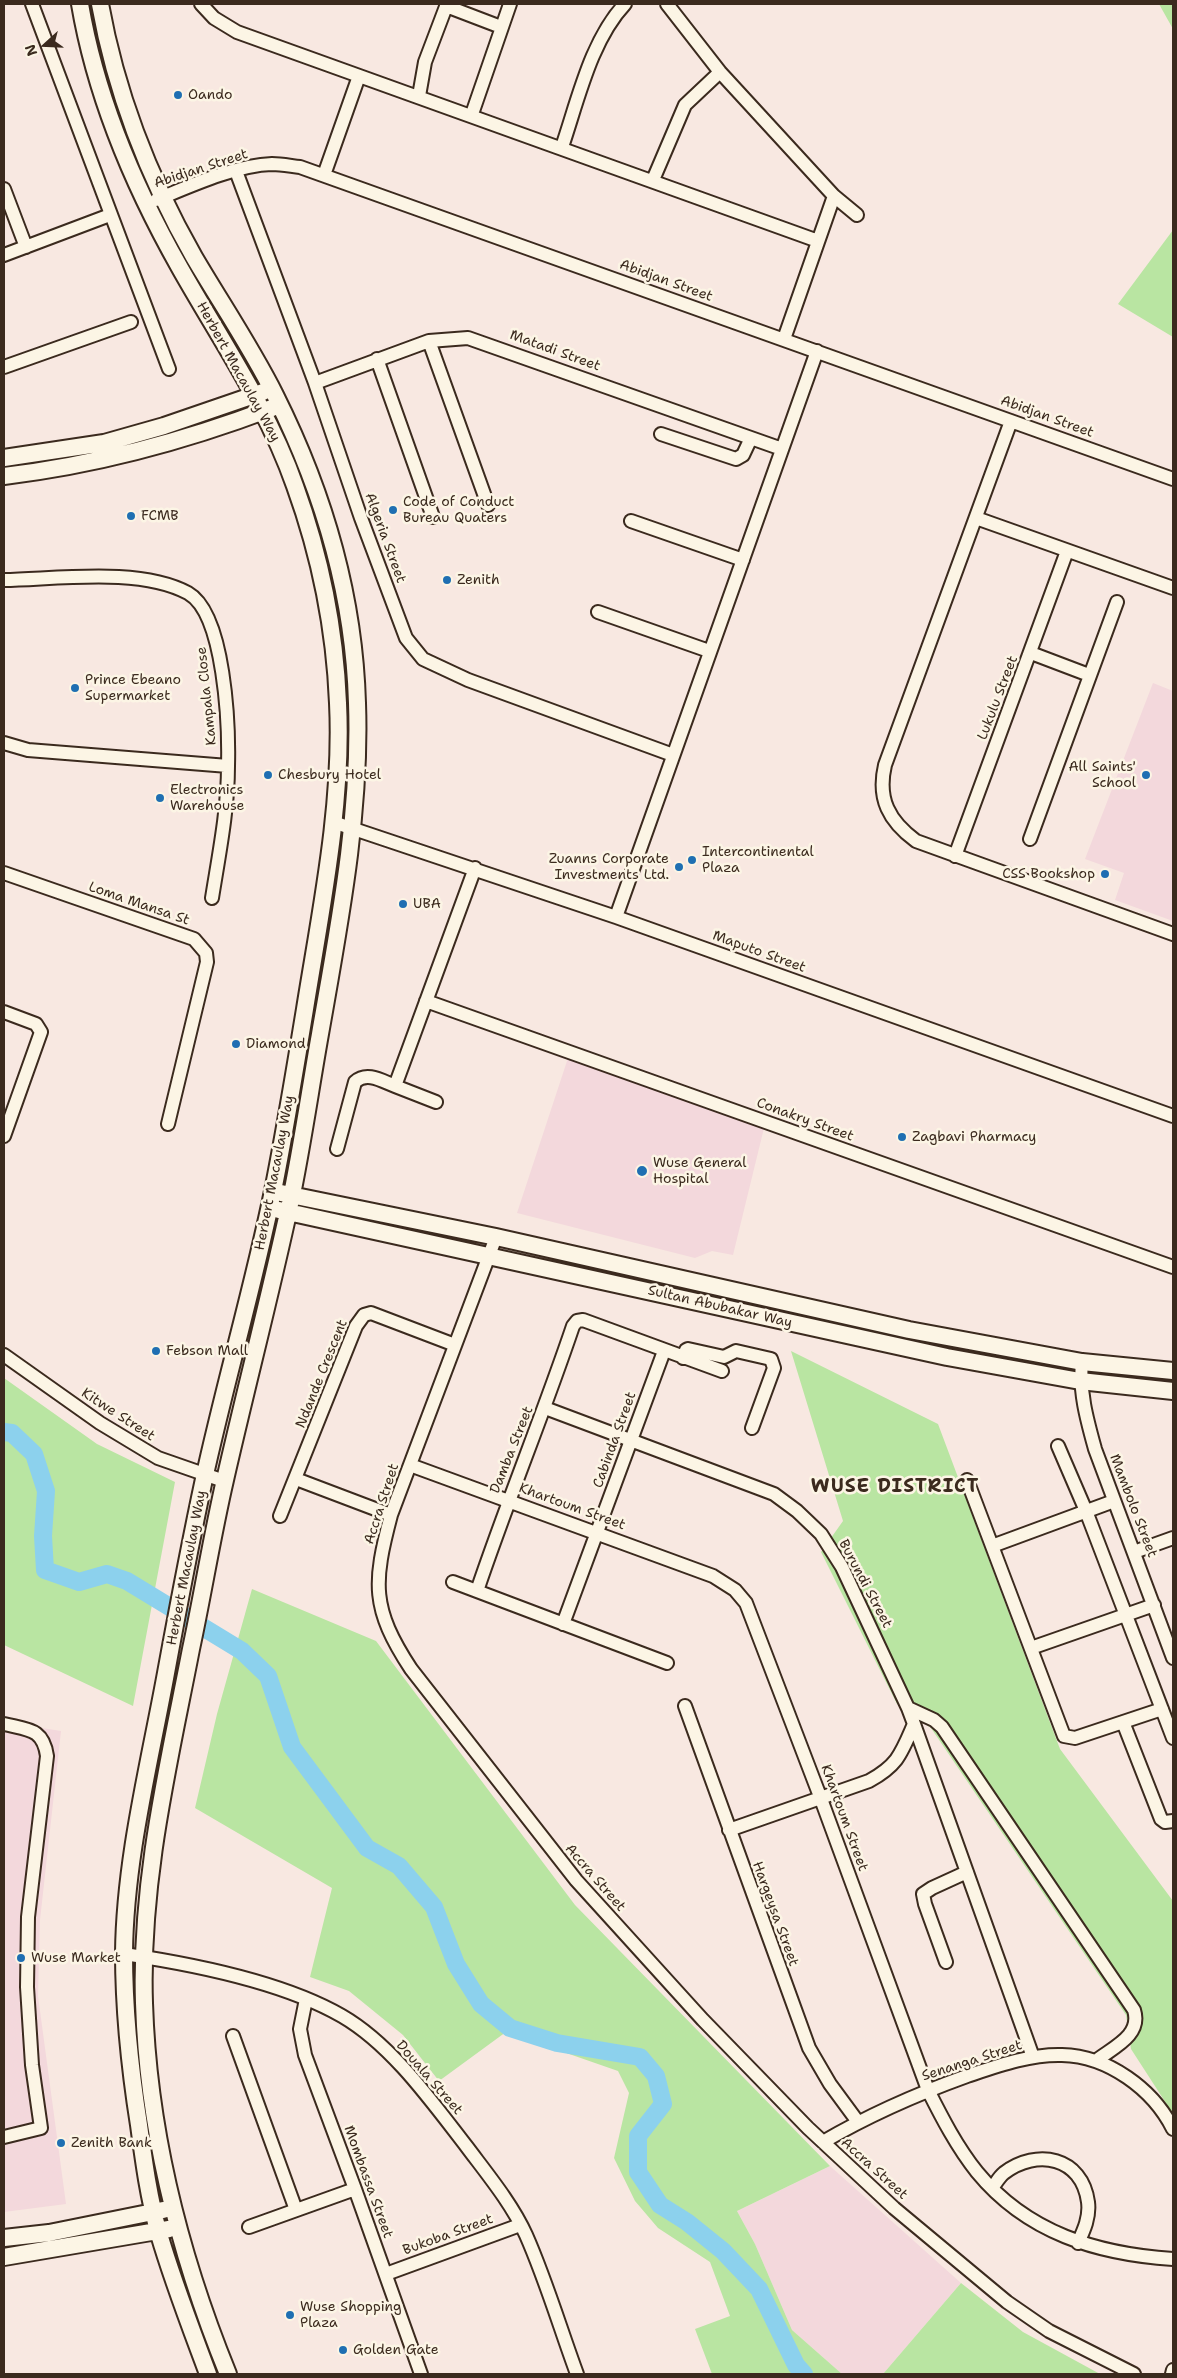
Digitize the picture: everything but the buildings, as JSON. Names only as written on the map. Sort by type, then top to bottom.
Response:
[{"type":"main road","name":"Herbert Macaulay Way","points":[[80,4],[101,93],[122,153],[145,204],[254,396],[295,484],[316,556],[332,632],[338,701],[339,756],[333,822],[311,969],[271,1200],[186,1563],[130,1872],[124,1954],[131,2076],[158,2231],[208,2374]]},
{"type":"main road","name":"Herbert Macaulay Way","points":[[100,4],[114,67],[130,123],[192,254],[272,389],[310,475],[330,532],[351,630],[357,701],[357,765],[352,827],[331,972],[288,1212],[224,1481],[154,1840],[147,1897],[144,2009],[158,2138],[177,2228],[198,2296],[228,2374]]},
{"type":"main road","points":[[4,458],[104,443],[164,426],[272,389]]},
{"type":"main road","points":[[4,476],[109,459],[168,443],[280,405]]},
{"type":"main road","name":"Sultan Abubakar Way","points":[[271,1200],[291,1195],[496,1237],[909,1330],[1018,1352],[1082,1362],[1173,1371]]},
{"type":"main road","name":"Sultan Abubakar Way","points":[[271,1200],[288,1212],[965,1361],[1080,1381],[1173,1391]]},
{"type":"main road","points":[[4,2238],[49,2233],[172,2208]]},
{"type":"main road","points":[[4,2257],[177,2228]]},
{"type":"street","points":[[32,4],[169,369]]},
{"type":"street","points":[[201,4],[214,18],[237,32],[358,76],[472,114],[818,241]]},
{"type":"street","points":[[472,114],[510,4]]},
{"type":"street","points":[[562,147],[598,44],[607,26],[625,4]]},
{"type":"street","points":[[667,4],[720,72],[834,196],[857,215]]},
{"type":"street","points":[[419,96],[425,62],[446,5],[501,27]]},
{"type":"street","points":[[653,180],[685,105],[720,72]]},
{"type":"street","points":[[324,175],[358,76]]},
{"type":"street","name":"Abidjan Street","points":[[145,204],[236,171],[272,164],[300,167],[1173,478]]},
{"type":"street","name":"Algeria Street","points":[[236,171],[315,383],[361,518],[406,638],[423,659],[468,680],[673,755]]},
{"type":"street","points":[[4,189],[26,247]]},
{"type":"street","points":[[784,339],[834,196]]},
{"type":"street","points":[[4,256],[110,215]]},
{"type":"street","points":[[4,367],[131,322]]},
{"type":"street","name":"Matadi Street","points":[[315,383],[429,341],[453,338],[482,341],[782,449]]},
{"type":"street","points":[[429,341],[488,505]]},
{"type":"street","points":[[616,917],[817,351]]},
{"type":"street","points":[[376,359],[433,517]]},
{"type":"street","points":[[1011,421],[885,765],[881,781],[886,808],[898,828],[916,841],[1173,934]]},
{"type":"street","points":[[661,434],[736,459],[743,455],[751,438]]},
{"type":"street","points":[[976,518],[1173,588]]},
{"type":"street","points":[[631,520],[743,560]]},
{"type":"street","name":"Lukulu Street","points":[[955,856],[1067,551]]},
{"type":"street","name":"Kampala Close","points":[[4,580],[130,577],[160,583],[195,598],[212,623],[220,656],[228,766],[28,750],[4,743]]},
{"type":"street","points":[[1030,839],[1117,602]]},
{"type":"street","points":[[598,612],[709,651]]},
{"type":"street","points":[[1031,653],[1089,675]]},
{"type":"street","points":[[212,898],[223,829],[228,766]]},
{"type":"street","name":"Maputo Street","points":[[333,822],[475,868],[616,917],[1173,1116]]},
{"type":"street","points":[[395,1086],[475,868]]},
{"type":"street","name":"Loma Mansa St","points":[[4,873],[194,940],[206,953],[207,962],[168,1124]]},
{"type":"street","name":"Conakry Street","points":[[426,1002],[1173,1267]]},
{"type":"street","points":[[4,1012],[36,1024],[41,1032],[4,1136]]},
{"type":"street","points":[[337,1149],[356,1082],[364,1076],[370,1076],[436,1102]]},
{"type":"street","name":"Accra Street","points":[[496,1237],[391,1515],[379,1561],[378,1588],[384,1618],[396,1646],[411,1669],[576,1880],[703,2020],[823,2142],[894,2208],[1007,2302],[1049,2331],[1134,2374]]},
{"type":"street","name":"Ndande Crescent","points":[[280,1516],[356,1326],[364,1315],[371,1313],[455,1345]]},
{"type":"street","name":"Damba Street","points":[[477,1592],[508,1499],[545,1408],[573,1326],[577,1321],[583,1320],[664,1351]]},
{"type":"street","points":[[683,1358],[688,1349],[724,1357],[736,1350],[771,1359],[774,1368],[752,1428]]},
{"type":"street","points":[[664,1351],[722,1371]]},
{"type":"street","name":"Cabinda Street","points":[[563,1624],[664,1351]]},
{"type":"street","name":"Kitwe Street","points":[[4,1355],[100,1423],[158,1458],[205,1476],[224,1481]]},
{"type":"street","name":"Mambolo Street","points":[[1082,1362],[1080,1381],[1088,1425],[1173,1658]]},
{"type":"street","name":"Burundi Street","points":[[545,1408],[774,1494],[797,1511],[821,1534],[842,1567],[908,1708],[1034,2057]]},
{"type":"street","points":[[1058,1446],[1086,1511],[1173,1738]]},
{"type":"street","name":"Khartoum Street","points":[[410,1465],[508,1499],[713,1576],[735,1590],[746,1603],[821,1799],[928,2090],[950,2132],[977,2171],[992,2188],[1020,2212],[1078,2243],[1111,2252],[1173,2259]]},
{"type":"street","points":[[296,1479],[391,1515]]},
{"type":"street","points":[[967,1480],[1064,1736],[1075,1738],[1162,1709]]},
{"type":"street","points":[[992,1546],[1114,1500]]},
{"type":"street","points":[[1134,1552],[1173,1538]]},
{"type":"street","points":[[453,1582],[667,1663]]},
{"type":"street","points":[[1031,1648],[1154,1605]]},
{"type":"street","name":"Hargeysa Street","points":[[685,1706],[809,2048],[830,2084],[858,2122]]},
{"type":"street","points":[[908,1708],[934,1720],[942,1727],[1134,2010],[1136,2018],[1132,2032],[1096,2060]]},
{"type":"street","points":[[1123,1722],[1161,1819],[1165,1822],[1173,1821]]},
{"type":"street","points":[[4,1724],[35,1731],[45,1742],[47,1756],[28,1917],[28,1997],[32,2065],[41,2128],[4,2137]]},
{"type":"street","points":[[729,1830],[821,1799],[869,1781],[888,1771],[900,1756],[914,1724]]},
{"type":"street","points":[[946,1962],[925,1904],[924,1894],[932,1888],[967,1872]]},
{"type":"street","name":"Douala Street","points":[[124,1954],[216,1972],[306,1999],[342,2016],[385,2050],[439,2111],[495,2184],[526,2234],[577,2374]]},
{"type":"street","name":"Mombassa Street","points":[[306,1999],[300,2029],[305,2055],[421,2374]]},
{"type":"street","points":[[233,2036],[296,2210]]},
{"type":"street","name":"Senanga Street","points":[[823,2142],[858,2122],[928,2090],[994,2067],[1034,2057],[1064,2055],[1096,2060],[1126,2076],[1153,2098],[1173,2129]]},
{"type":"street","points":[[992,2188],[1002,2174],[1017,2164],[1038,2158],[1057,2161],[1073,2170],[1084,2186],[1089,2203],[1088,2220],[1078,2243]]},
{"type":"street","points":[[249,2227],[355,2189]]},
{"type":"street","name":"Bukoba Street","points":[[386,2274],[520,2225]]},
{"type":"street","points":[[1172,2374],[1173,2370]]},
{"type":"shaded area","name":"All Saints' School","points":[[1153,683],[1173,691],[1173,921],[1115,900],[1124,873],[1085,859]]},
{"type":"shaded area","name":"Wuse General Hospital","points":[[568,1058],[764,1128],[733,1255],[712,1251],[695,1258],[517,1213]]},
{"type":"shaded area","name":"Wuse Market","points":[[4,1722],[61,1731],[40,1920],[38,1996],[66,2204],[4,2212]]},
{"type":"shaded area","points":[[830,2166],[961,2283],[883,2374],[842,2374],[792,2330],[755,2244],[737,2211]]},
{"type":"green space","points":[[1159,4],[1173,4],[1173,29]]},
{"type":"green space","points":[[1173,230],[1173,337],[1118,304]]},
{"type":"green space","points":[[791,1351],[938,1424],[1060,1749],[1173,1901],[1173,2114],[1131,2049],[1126,2015],[931,1728],[897,1704],[821,1552],[843,1521]]},
{"type":"green space","points":[[4,1378],[97,1444],[175,1482],[133,1706],[4,1645]]},
{"type":"green space","points":[[252,1589],[376,1641],[575,1905],[830,2166],[737,2211],[755,2244],[792,2330],[842,2374],[712,2374],[695,2329],[730,2316],[710,2262],[658,2228],[635,2201],[614,2158],[629,2093],[618,2071],[506,2032],[439,2081],[403,2035],[349,1991],[310,1977],[332,1888],[195,1808],[217,1714]]},
{"type":"green space","points":[[961,2283],[1023,2332],[1100,2374],[883,2374]]},
{"type":"waterway","points":[[4,1432],[12,1433],[34,1454],[46,1491],[43,1536],[45,1570],[79,1582],[107,1574],[127,1581],[242,1651],[268,1676],[292,1747],[367,1848],[399,1866],[434,1907],[456,1964],[481,2004],[510,2028],[557,2043],[640,2057],[656,2076],[663,2104],[638,2136],[638,2172],[660,2205],[687,2222],[723,2251],[759,2289],[796,2365],[804,2374]]},
{"type":"place","name":"Oando","points":[[178,95]]},
{"type":"place","name":"Code of Conduct Bureau Quaters","points":[[393,510]]},
{"type":"place","name":"FCMB","points":[[131,516]]},
{"type":"place","name":"Zenith","points":[[447,580]]},
{"type":"place","name":"Prince Ebeano Supermarket","points":[[75,688]]},
{"type":"place","name":"Chesbury Hotel","points":[[268,775]]},
{"type":"place","name":"All Saints' School","points":[[1146,775]]},
{"type":"place","name":"Electronics Warehouse","points":[[160,798]]},
{"type":"place","name":"Intercontinental Plaza","points":[[692,860]]},
{"type":"place","name":"Zuanns Corporate Investments Ltd.","points":[[679,867]]},
{"type":"place","name":"CSS Bookshop","points":[[1105,874]]},
{"type":"place","name":"UBA","points":[[403,904]]},
{"type":"place","name":"Diamond","points":[[236,1044]]},
{"type":"place","name":"Zagbavi Pharmacy","points":[[902,1137]]},
{"type":"place","name":"Wuse General Hospital","points":[[642,1171]]},
{"type":"place","name":"Febson Mall","points":[[156,1351]]},
{"type":"place","name":"Wuse Market","points":[[21,1958]]},
{"type":"place","name":"Zenith Bank","points":[[61,2143]]},
{"type":"place","name":"Wuse Shopping Plaza","points":[[290,2315]]},
{"type":"place","name":"Golden Gate","points":[[343,2350]]},
{"type":"district","name":"WUSE DISTRICT","points":[[895,1487]]}]
